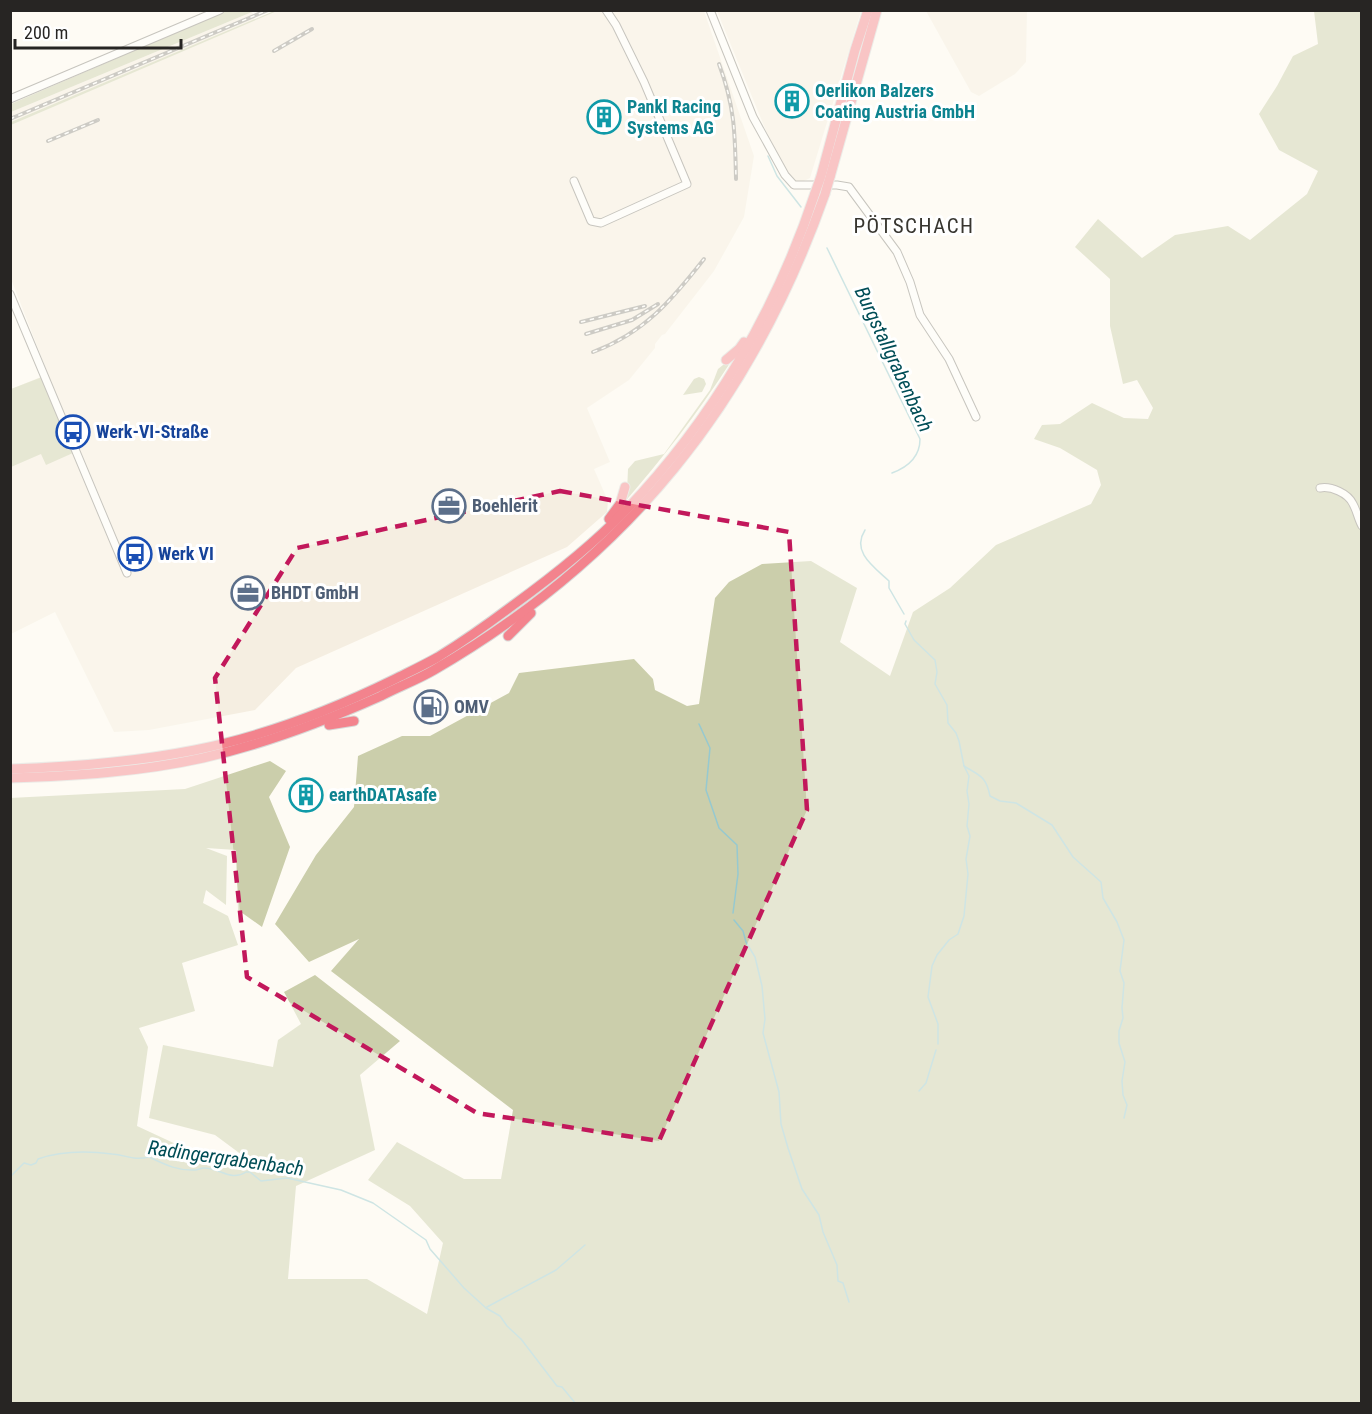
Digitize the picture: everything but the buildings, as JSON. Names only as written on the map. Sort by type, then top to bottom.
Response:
[{"type":"highway","points":[[826,177],[855,50],[868,10]]},
{"type":"highway","points":[[10,769],[120,762],[197,749],[274,729],[348,702],[435,658],[464,640],[543,584],[580,553],[627,510],[683,444],[710,407],[770,306],[820,194],[877,10]]},
{"type":"highway","points":[[508,636],[545,597],[598,551],[641,508],[685,457],[718,412],[783,299],[806,248],[820,194]]},
{"type":"highway","points":[[726,360],[739,349],[756,320],[770,306]]},
{"type":"highway","points":[[580,553],[614,514],[625,487]]},
{"type":"highway","points":[[10,778],[122,771],[201,758],[254,745],[303,729],[432,672],[545,597]]},
{"type":"highway","points":[[303,729],[320,729],[335,723],[354,721]]},
{"type":"street","points":[[10,99],[220,10]]},
{"type":"street","points":[[574,181],[591,221],[600,223],[687,184],[644,82],[616,25],[606,10]]},
{"type":"street","points":[[710,10],[753,117],[785,175],[794,185],[849,187],[897,252],[910,282],[920,315],[949,359],[976,417]]},
{"type":"street","points":[[10,294],[127,573]]},
{"type":"street","points":[[1320,488],[1329,488],[1348,497],[1353,503],[1362,526]]},
{"type":"highlighted area","points":[[560,491],[789,532],[807,810],[659,1141],[477,1113],[247,977],[215,678],[297,548]]},
{"type":"shaded area","points":[[277,10],[704,11],[754,156],[744,217],[714,271],[629,380],[587,408],[610,462],[594,469],[608,501],[607,512],[567,547],[296,668],[255,710],[149,730],[114,732],[55,612],[11,634],[11,389],[48,374],[11,279],[11,125],[235,28],[11,122],[11,112],[252,12],[255,20]]},
{"type":"shaded area","points":[[717,11],[861,11],[810,178],[800,183],[789,178],[773,148]]},
{"type":"shaded area","points":[[926,11],[1027,11],[1026,62],[1015,74],[979,96],[971,92]]},
{"type":"green space","points":[[228,10],[252,12],[11,112],[11,104]]},
{"type":"green space","points":[[277,11],[11,125],[11,122]]},
{"type":"green space","points":[[1314,11],[1361,11],[1361,1403],[11,1403],[10,798],[185,789],[270,761],[286,771],[269,797],[290,847],[262,927],[238,910],[236,850],[206,848],[227,856],[226,905],[206,890],[203,903],[228,916],[238,945],[182,963],[195,1011],[139,1028],[148,1047],[137,1126],[193,1152],[246,1158],[215,1135],[149,1118],[163,1045],[273,1067],[278,1040],[301,1024],[284,992],[315,975],[400,1041],[360,1075],[375,1150],[296,1186],[288,1279],[367,1279],[427,1314],[443,1243],[410,1206],[368,1180],[397,1142],[464,1179],[501,1179],[513,1110],[331,971],[359,939],[309,962],[275,924],[316,855],[354,807],[358,756],[402,736],[430,736],[509,693],[519,673],[634,659],[653,679],[655,690],[687,706],[699,704],[715,598],[729,582],[762,564],[811,561],[857,588],[840,642],[890,676],[913,612],[950,588],[996,545],[1091,504],[1101,485],[1097,470],[1060,448],[1034,439],[1042,425],[1060,424],[1092,403],[1124,418],[1148,419],[1153,408],[1137,380],[1123,384],[1110,326],[1110,279],[1075,247],[1098,219],[1142,258],[1175,235],[1228,226],[1250,240],[1307,194],[1318,171],[1279,150],[1259,114],[1293,56],[1318,44]]},
{"type":"green space","points":[[728,361],[730,363],[718,382],[692,418],[666,453],[623,504],[627,492],[628,469],[635,461],[664,454],[710,390],[718,369]]},
{"type":"green space","points":[[42,377],[73,453],[46,465],[41,454],[11,467],[11,389]]},
{"type":"green space","points":[[699,377],[704,379],[706,384],[702,392],[683,395],[694,379]]},
{"type":"waterway","name":"Burgstallgrabenbach","points":[[768,156],[777,176],[801,207]]},
{"type":"waterway","name":"Burgstallgrabenbach","points":[[827,248],[920,439],[918,451],[912,460],[903,468],[892,473]]},
{"type":"waterway","name":"Burgstallgrabenbach","points":[[865,530],[861,538],[862,552],[871,565],[889,581],[889,588],[904,614]]},
{"type":"waterway","name":"Burgstallgrabenbach","points":[[906,621],[905,624],[914,640],[935,660],[937,672],[935,684],[947,705],[948,723],[959,741],[964,766],[984,780],[990,796],[1000,801],[1016,803],[1052,825],[1073,857],[1101,882],[1103,898],[1124,940],[1120,971],[1124,983],[1123,1018],[1119,1031],[1119,1043],[1125,1062],[1122,1081],[1123,1095],[1127,1105],[1124,1118]]},
{"type":"waterway","points":[[699,724],[710,748],[706,790],[719,828],[737,845],[738,874],[733,913]]},
{"type":"waterway","points":[[938,1044],[938,1024],[928,997],[932,966],[937,955],[949,940],[958,934],[964,916],[968,874],[966,859],[970,836],[967,826],[969,776],[964,766]]},
{"type":"waterway","points":[[734,920],[743,931],[746,942],[755,957],[762,986],[765,1019],[763,1033],[779,1092],[781,1124],[788,1148],[802,1189],[819,1215],[823,1232],[837,1265],[838,1281],[843,1283],[849,1302]]},
{"type":"waterway","points":[[919,1091],[926,1083],[936,1050]]},
{"type":"waterway","name":"Radingergrabenbach","points":[[10,1177],[24,1163],[31,1165],[38,1159],[56,1154],[94,1152],[134,1158],[149,1157],[182,1169],[203,1168],[235,1176],[250,1172],[261,1181],[287,1178],[341,1190],[373,1203],[426,1240],[430,1249],[464,1288],[486,1308],[500,1316],[557,1386],[562,1387],[576,1404]]},
{"type":"waterway","points":[[487,1307],[556,1270],[585,1245]]},
{"type":"railway","points":[[10,119],[268,10]]},
{"type":"railway","points":[[274,51],[312,29]]},
{"type":"railway","points":[[719,64],[733,121],[736,179]]},
{"type":"railway","points":[[48,141],[98,120]]},
{"type":"railway","points":[[593,352],[642,325],[668,302],[704,259]]},
{"type":"railway","points":[[586,334],[632,320],[658,304]]},
{"type":"railway","points":[[581,322],[645,306]]},
{"type":"place","name":"Oerlikon Balzers Coating Austria GmbH","points":[[792,101]]},
{"type":"place","name":"Pankl Racing Systems AG","points":[[604,117]]},
{"type":"place","name":"Werk-VI-Straße","points":[[73,432]]},
{"type":"place","name":"Boehlerit","points":[[449,506]]},
{"type":"place","name":"Werk VI","points":[[135,554]]},
{"type":"place","name":"BHDT GmbH","points":[[248,593]]},
{"type":"place","name":"OMV","points":[[431,707]]},
{"type":"place","name":"earthDATAsafe","points":[[306,795]]},
{"type":"district","name":"PÖTSCHACH","points":[[914,226]]}]
